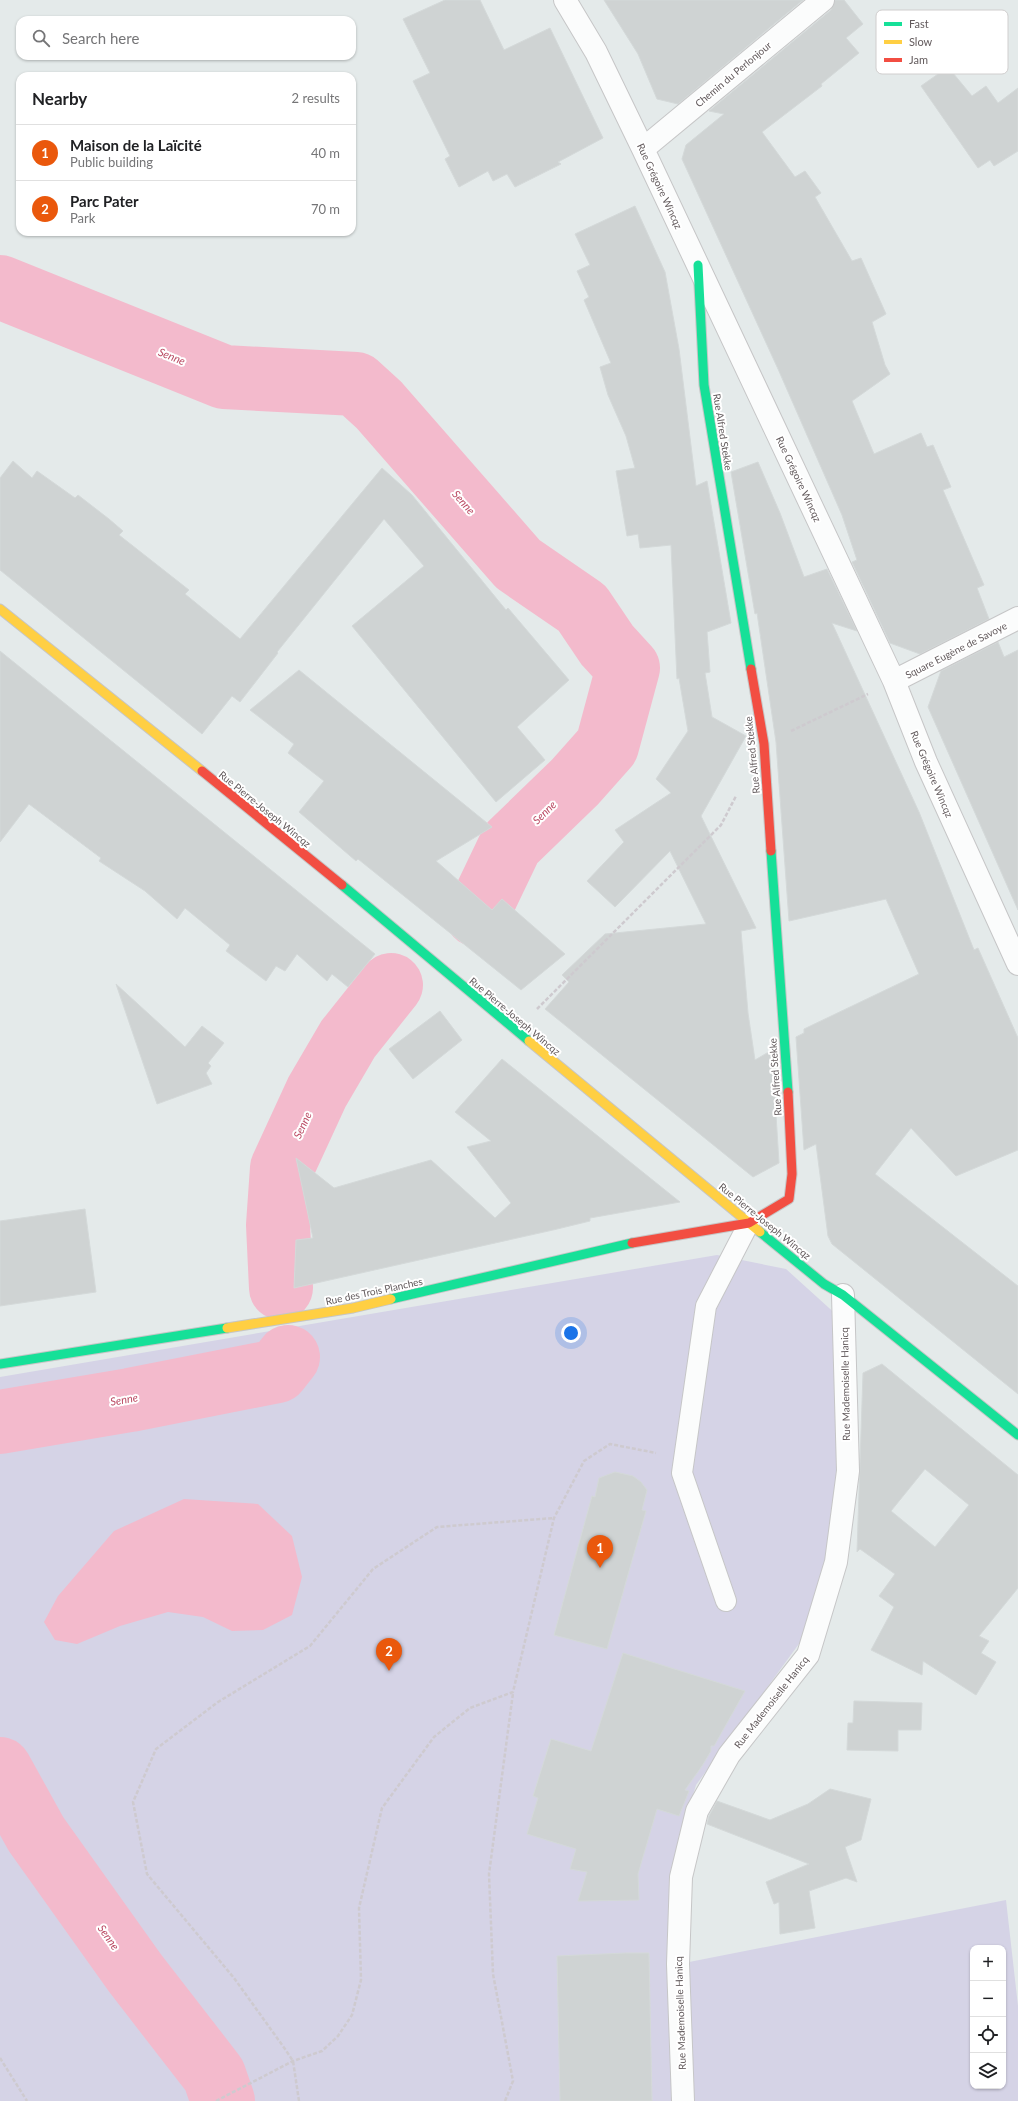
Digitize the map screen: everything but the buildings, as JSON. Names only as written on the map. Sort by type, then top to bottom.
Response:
[{"type":"street","name":"Rue Grégoire Wincqz","points":[[565,0],[596,52],[643,149],[894,681],[926,762],[1018,964]]},
{"type":"street","name":"Chemin du Perlonjour","points":[[643,149],[823,0]]},
{"type":"street","name":"Rue Alfred Stekke","points":[[698,265],[704,384],[764,744],[792,1174],[789,1198],[749,1224]]},
{"type":"street","name":"Rue Pierre-Joseph Wincqz","points":[[0,609],[269,825],[749,1224],[824,1284],[843,1295],[1018,1435]]},
{"type":"street","name":"Square Eugène de Savoye","points":[[894,681],[1018,618]]},
{"type":"street","name":"Rue des Trois Planches","points":[[0,1364],[353,1308],[649,1240],[749,1224]]},
{"type":"street","name":"Rue Mademoiselle Hanicq","points":[[683,2101],[678,1964],[681,1877],[697,1811],[729,1755],[808,1654],[836,1562],[848,1471],[843,1295]]},
{"type":"lane","points":[[726,1601],[682,1473],[706,1306],[749,1224]]},
{"type":"path","points":[[764,744],[894,681]]},
{"type":"path","points":[[516,1031],[720,825],[739,791]]},
{"type":"path","points":[[505,2101],[513,2081],[493,1974],[489,1874],[513,1692],[554,1518],[584,1461],[610,1444],[684,1459]]},
{"type":"path","points":[[300,2101],[292,2061],[234,1978],[147,1874],[133,1802],[156,1749],[218,1702],[310,1646],[373,1569],[437,1527],[554,1518]]},
{"type":"path","points":[[216,2101],[292,2061],[322,2051],[338,2036],[352,2015],[361,1980],[359,1908],[382,1808],[434,1737],[470,1708],[513,1692]]},
{"type":"path","points":[[0,2058],[27,2101]]},
{"type":"shaded area","points":[[717,1255],[786,1269],[839,1317],[842,1500],[801,1641],[696,1785],[685,1821],[679,1964],[1006,1900],[1018,2006],[1018,2101],[0,2101],[0,1377]]},
{"type":"shaded area","points":[[184,1499],[258,1504],[292,1536],[302,1577],[292,1615],[263,1630],[232,1631],[203,1617],[168,1612],[120,1626],[77,1644],[55,1640],[44,1622],[58,1596],[114,1531]]},
{"type":"waterway","name":"Senne","points":[[0,287],[224,377],[356,384],[379,405],[518,564],[582,608],[607,645],[628,668],[607,746],[575,782],[511,844],[477,915]]},
{"type":"waterway","name":"Senne","points":[[281,1288],[278,1225],[282,1168],[317,1092],[348,1039],[391,985]]},
{"type":"waterway","name":"Senne","points":[[0,1422],[130,1400],[277,1371],[288,1357]]},
{"type":"waterway","name":"Senne","points":[[0,1769],[36,1834],[135,1973],[214,2075],[223,2101]]},
{"type":"traffic: fast","points":[[698,265],[704,385],[751,669]]},
{"type":"traffic: fast","points":[[771,851],[788,1092]]},
{"type":"traffic: fast","points":[[342,885],[529,1041]]},
{"type":"traffic: fast","points":[[760,1232],[824,1284],[843,1295],[1018,1435]]},
{"type":"traffic: fast","points":[[391,1299],[632,1243]]},
{"type":"traffic: fast","points":[[0,1364],[227,1328]]},
{"type":"traffic: slow","points":[[0,609],[202,771]]},
{"type":"traffic: slow","points":[[529,1041],[760,1232]]},
{"type":"traffic: slow","points":[[227,1328],[353,1308],[391,1299]]},
{"type":"traffic: jam","points":[[751,669],[764,744],[771,851]]},
{"type":"traffic: jam","points":[[202,771],[342,885]]},
{"type":"traffic: jam","points":[[632,1243],[749,1223],[789,1199],[792,1174],[788,1092]]},
{"type":"place","name":"Maison de la Laïcité","points":[[600,1568]]},
{"type":"place","name":"Parc Pater","points":[[389,1671]]}]
